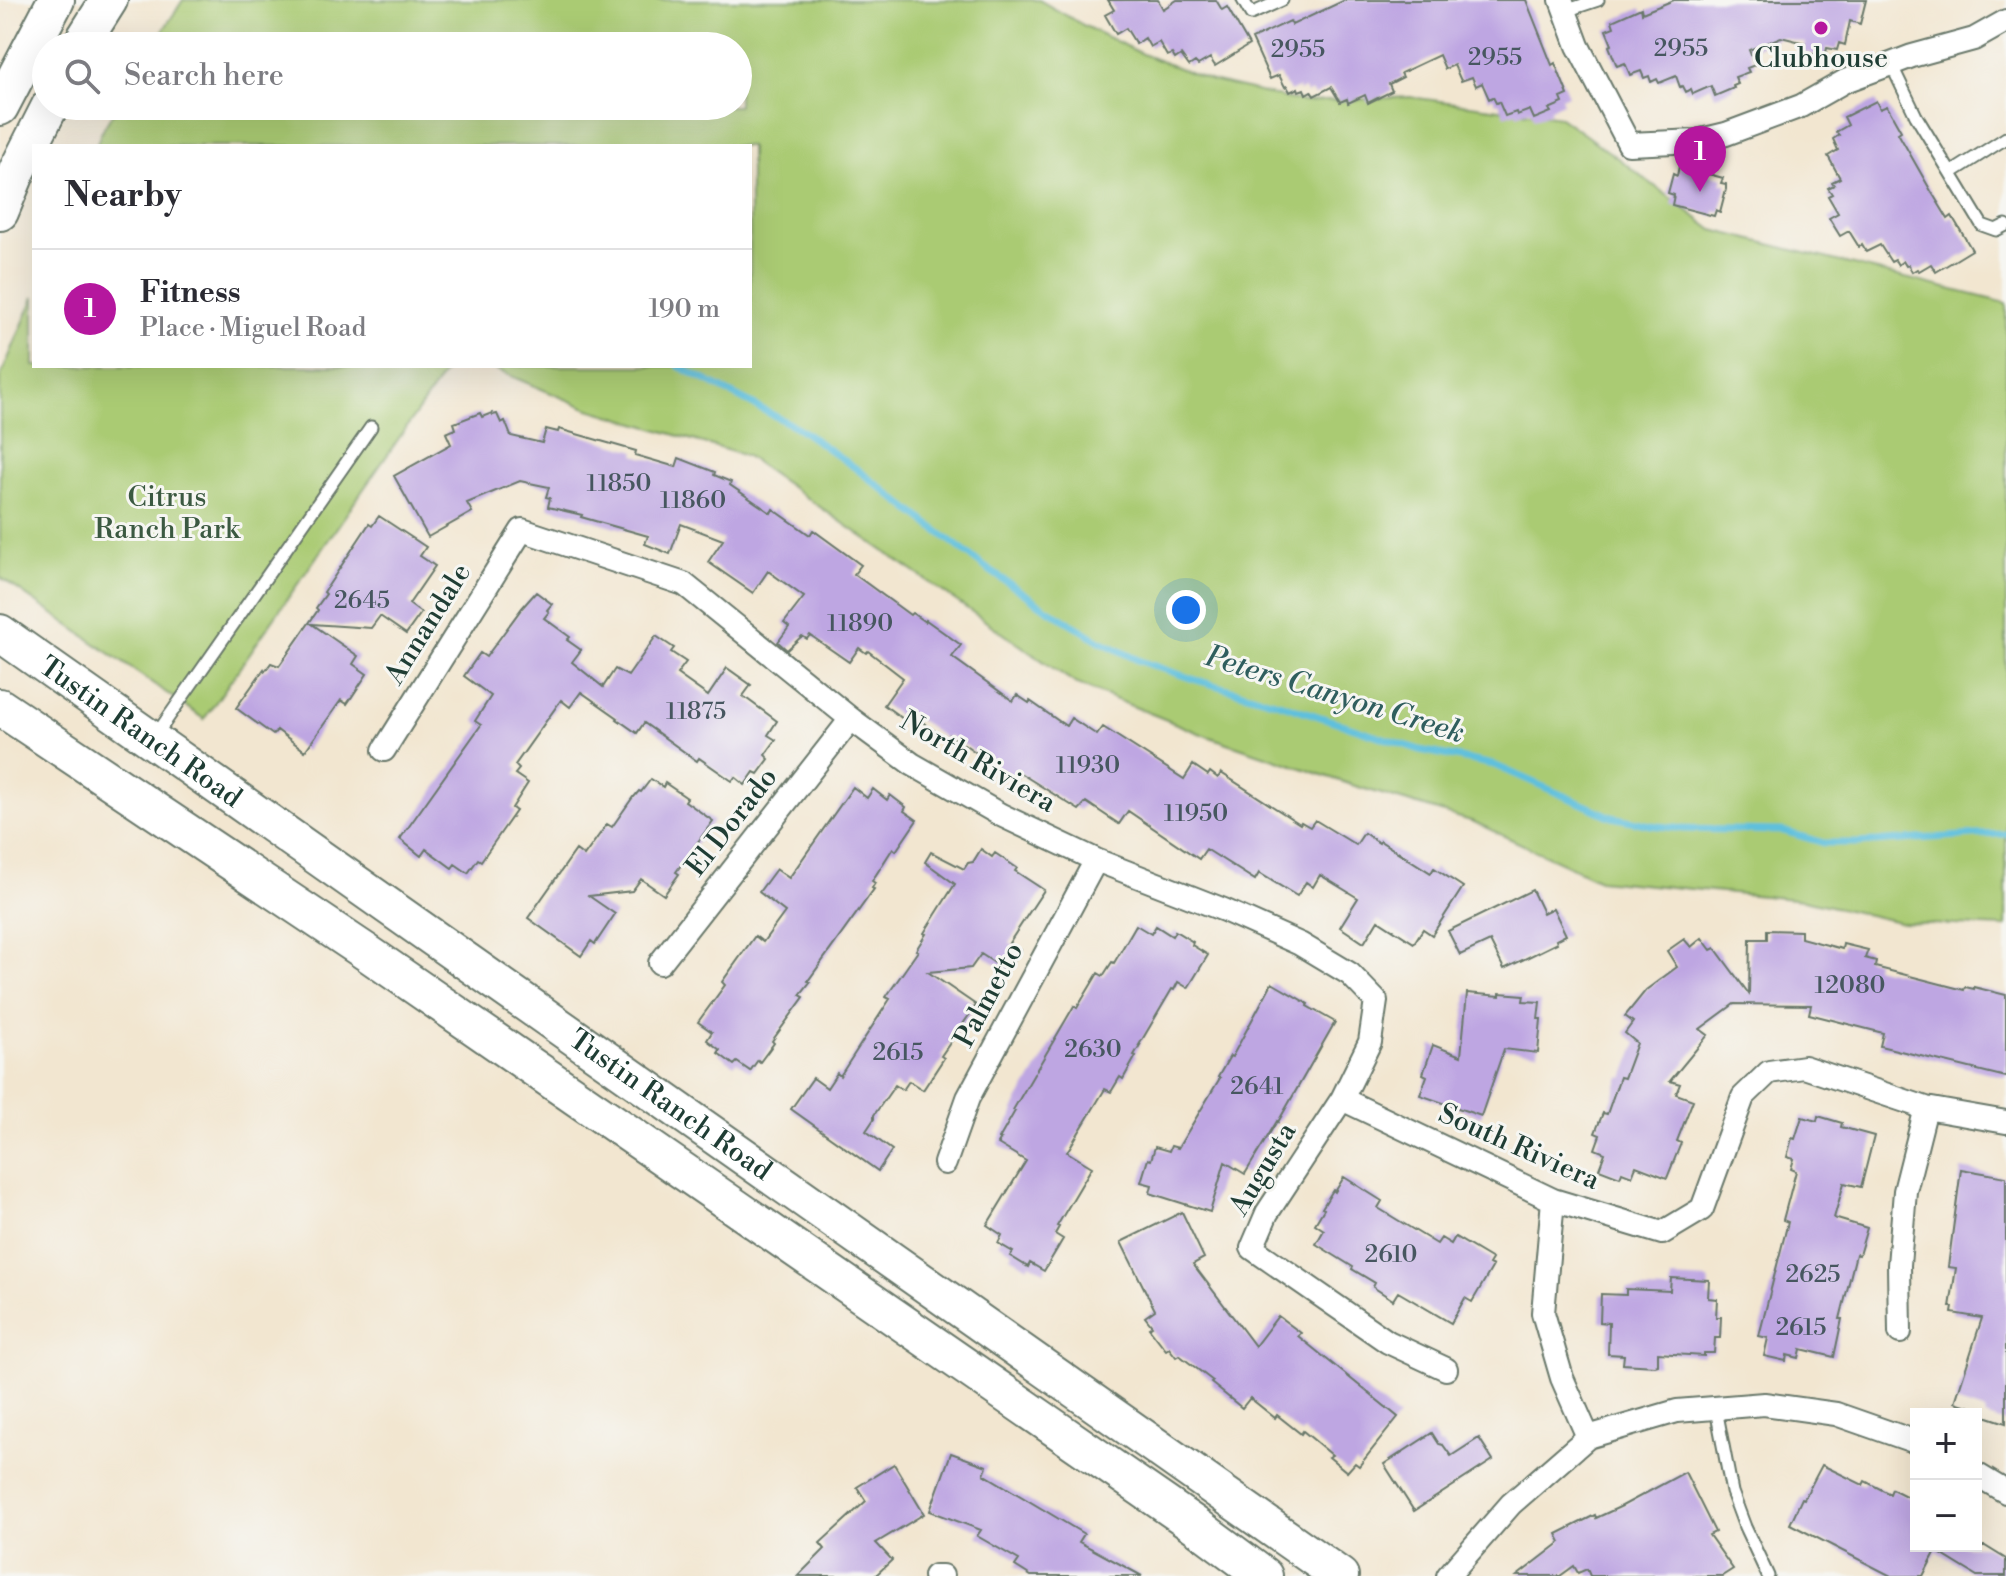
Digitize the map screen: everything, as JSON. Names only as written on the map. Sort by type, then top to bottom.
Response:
[{"type":"main road","points":[[39,32],[56,0]]},
{"type":"main road","points":[[89,32],[109,0]]},
{"type":"main road","points":[[0,107],[32,46]]},
{"type":"main road","points":[[0,212],[43,120]]},
{"type":"main road","name":"Tustin Ranch Road","points":[[0,633],[1340,1576]]},
{"type":"main road","name":"Tustin Ranch Road","points":[[0,707],[369,954],[1172,1509],[1264,1576]]},
{"type":"street","points":[[1563,6],[1578,46],[1629,144],[1697,141],[1726,134],[1801,106],[1845,81],[1912,56],[1974,39],[2006,21]]},
{"type":"street","name":"North Riviera","points":[[522,530],[684,584],[851,719],[924,772],[1001,815],[1096,860],[1224,910],[1300,944],[1350,974],[1376,1001]]},
{"type":"street","name":"Annandale","points":[[384,750],[522,530]]},
{"type":"street","name":"El Dorado","points":[[660,963],[851,719]]},
{"type":"street","name":"Palmetto","points":[[945,1163],[968,1098],[1096,860]]},
{"type":"street","name":"Augusta","points":[[1376,1001],[1370,1042],[1342,1099],[1267,1213],[1252,1248],[1388,1342],[1446,1369]]},
{"type":"street","name":"South Riviera","points":[[1342,1099],[1553,1200],[1662,1233],[1702,1209],[1743,1097],[1769,1072],[1804,1067],[1926,1108],[2006,1122]]},
{"type":"street","points":[[1900,1332],[1899,1265],[1905,1191],[1926,1108]]},
{"type":"street","points":[[1553,1200],[1543,1313],[1562,1378],[1588,1437]]},
{"type":"street","points":[[1448,1576],[1511,1504],[1588,1437],[1677,1411],[1764,1404],[1836,1414],[1910,1440]]},
{"type":"street","points":[[1982,1478],[2006,1492]]},
{"type":"street","points":[[935,1576],[942,1576]]},
{"type":"lane","points":[[1243,0],[1251,14],[1282,0]]},
{"type":"lane","points":[[1563,6],[1598,0]]},
{"type":"lane","points":[[1891,64],[1916,116],[1982,225],[1996,230],[2006,225]]},
{"type":"lane","points":[[1951,173],[2006,138]]},
{"type":"lane","points":[[152,740],[371,427]]},
{"type":"lane","points":[[1716,1409],[1732,1492],[1768,1576]]},
{"type":"green space","points":[[183,0],[1039,0],[1142,54],[1212,81],[1302,102],[1410,97],[1560,117],[1713,230],[2006,303],[2006,927],[1903,923],[1804,900],[1599,880],[1474,822],[1204,735],[1075,683],[746,456],[589,409],[492,368],[752,368],[752,144],[97,144],[109,120],[752,120],[752,32],[162,32]]},
{"type":"green space","name":"Citrus Ranch Park","points":[[32,302],[32,368],[448,368],[204,719],[0,577],[0,378]]},
{"type":"building","points":[[1108,0],[1158,0],[1163,9],[1177,0],[1216,0],[1222,10],[1227,7],[1249,45],[1215,66],[1210,58],[1189,66],[1181,55],[1175,59],[1172,54],[1167,56],[1159,42],[1150,47],[1145,38],[1136,44],[1126,28],[1116,34],[1105,15],[1114,10]]},
{"type":"building","points":[[1345,0],[1526,0],[1552,65],[1555,63],[1568,95],[1561,98],[1563,103],[1549,109],[1551,112],[1534,119],[1530,110],[1505,116],[1499,102],[1496,103],[1493,97],[1489,99],[1482,83],[1476,86],[1472,77],[1461,81],[1454,65],[1445,69],[1439,55],[1401,73],[1403,77],[1389,84],[1392,91],[1368,103],[1365,95],[1348,103],[1347,99],[1340,102],[1331,87],[1314,96],[1311,91],[1306,94],[1304,89],[1299,91],[1298,88],[1290,92],[1279,75],[1270,79],[1252,39],[1290,21],[1292,25]]},
{"type":"building","points":[[1674,0],[1866,0],[1860,24],[1850,21],[1845,45],[1839,43],[1837,50],[1827,48],[1825,57],[1803,52],[1805,43],[1781,37],[1749,50],[1755,65],[1747,68],[1749,72],[1735,77],[1738,84],[1734,88],[1715,96],[1711,86],[1693,94],[1691,89],[1685,92],[1680,87],[1676,76],[1659,83],[1657,79],[1651,82],[1649,76],[1644,78],[1641,71],[1630,75],[1625,63],[1617,66],[1606,30],[1614,27],[1612,21],[1641,8],[1642,13]]},
{"type":"building","points":[[1876,101],[1880,109],[1887,106],[1901,131],[1898,133],[1931,191],[1948,219],[1952,216],[1972,250],[1936,272],[1931,264],[1912,272],[1903,261],[1898,265],[1895,260],[1891,262],[1880,245],[1866,252],[1849,231],[1840,236],[1829,218],[1838,213],[1828,196],[1832,194],[1828,188],[1840,178],[1828,156],[1838,150],[1833,139],[1839,135],[1836,132],[1848,125],[1844,117]]},
{"type":"building","points":[[1679,166],[1723,178],[1721,183],[1726,184],[1726,189],[1720,212],[1716,210],[1714,216],[1672,205],[1674,195],[1668,193],[1673,174],[1677,176]]},
{"type":"building","points":[[480,413],[482,417],[497,414],[501,423],[505,421],[511,436],[542,443],[546,429],[558,432],[559,429],[636,451],[635,455],[676,467],[679,458],[715,472],[714,475],[731,482],[730,485],[771,513],[773,509],[810,535],[813,530],[861,565],[854,574],[910,615],[912,613],[926,620],[961,645],[952,657],[1013,701],[1017,695],[1066,726],[1071,718],[1097,735],[1103,727],[1184,779],[1193,765],[1218,778],[1221,773],[1300,824],[1310,827],[1315,820],[1356,845],[1364,833],[1431,873],[1434,868],[1463,887],[1432,935],[1423,929],[1414,943],[1378,920],[1364,943],[1340,927],[1358,898],[1320,875],[1313,887],[1306,882],[1297,896],[1259,873],[1255,880],[1206,849],[1199,859],[1128,811],[1119,824],[1086,802],[1079,810],[1020,773],[1015,780],[964,744],[949,735],[946,739],[911,714],[906,721],[884,705],[903,678],[868,651],[866,653],[859,648],[849,662],[810,635],[807,639],[802,636],[787,650],[778,642],[789,627],[784,623],[804,597],[768,571],[753,593],[708,562],[723,540],[681,524],[670,554],[645,544],[648,536],[548,507],[550,498],[546,497],[549,487],[520,481],[467,503],[472,512],[428,537],[394,476],[451,444],[446,433],[456,429],[454,423]]},
{"type":"building","points":[[379,516],[426,547],[420,556],[435,566],[409,604],[421,613],[406,634],[380,616],[371,628],[312,624],[358,656],[353,664],[367,674],[347,704],[341,700],[305,751],[277,730],[273,735],[236,708],[264,669],[271,663],[279,666],[318,610],[316,608],[326,594],[324,592],[369,524],[372,526]]},
{"type":"building","points":[[536,592],[552,604],[544,618],[570,637],[567,640],[581,650],[572,662],[603,687],[615,669],[628,676],[656,636],[674,648],[671,652],[686,662],[677,674],[708,696],[727,668],[751,685],[743,696],[777,721],[768,735],[776,740],[765,755],[769,759],[745,785],[735,777],[732,781],[699,758],[697,761],[644,723],[637,733],[581,692],[570,707],[561,700],[515,765],[519,769],[515,774],[528,783],[512,808],[516,811],[481,861],[478,859],[468,873],[455,864],[452,868],[426,849],[421,856],[400,839],[481,725],[475,721],[491,696],[464,676],[480,653],[486,657]]},
{"type":"building","points":[[651,779],[663,787],[665,783],[713,821],[676,872],[679,874],[664,895],[641,879],[632,891],[589,896],[615,914],[595,944],[591,941],[581,956],[528,918],[576,850],[584,856],[607,824],[612,827],[633,797]]},
{"type":"building","points":[[853,787],[867,798],[873,789],[887,800],[890,795],[917,820],[896,851],[893,848],[872,881],[875,883],[874,889],[808,981],[800,995],[804,997],[760,1062],[758,1060],[750,1071],[737,1062],[734,1065],[707,1040],[712,1032],[698,1022],[755,936],[763,942],[785,912],[759,892],[776,869],[789,878]]},
{"type":"building","points":[[981,849],[992,857],[995,853],[1044,890],[1009,943],[1020,950],[1007,971],[981,954],[971,968],[928,972],[976,1005],[941,1056],[944,1058],[923,1090],[909,1081],[903,1090],[895,1085],[874,1115],[866,1131],[892,1150],[878,1171],[791,1109],[813,1078],[827,1088],[837,1073],[840,1076],[890,999],[886,997],[918,951],[924,933],[955,884],[925,862],[931,852],[964,869]]},
{"type":"building","points":[[1532,890],[1543,913],[1553,908],[1566,935],[1556,940],[1557,943],[1504,969],[1490,941],[1460,955],[1448,931]]},
{"type":"building","points":[[1136,925],[1151,934],[1156,926],[1172,936],[1175,931],[1208,955],[1188,988],[1178,982],[1172,989],[1123,1079],[1120,1077],[1111,1092],[1105,1089],[1067,1152],[1092,1167],[1057,1226],[1055,1234],[1063,1239],[1044,1271],[1030,1263],[1028,1267],[1010,1256],[1013,1252],[998,1243],[1002,1235],[987,1225],[1026,1161],[998,1144],[999,1139],[1074,1006],[1077,1008],[1098,973],[1103,976],[1114,963]]},
{"type":"building","points":[[1767,930],[1801,931],[1801,938],[1842,949],[1843,944],[1868,950],[1865,958],[1876,961],[1875,967],[1964,990],[1965,987],[1974,987],[2006,995],[2006,1077],[1880,1046],[1883,1033],[1809,1014],[1811,1005],[1734,1004],[1700,1029],[1708,1035],[1670,1081],[1680,1084],[1676,1094],[1693,1100],[1667,1178],[1636,1166],[1632,1176],[1622,1172],[1620,1177],[1599,1169],[1605,1153],[1595,1149],[1600,1135],[1595,1133],[1603,1113],[1607,1114],[1620,1077],[1624,1078],[1637,1043],[1625,1033],[1633,1022],[1625,1016],[1646,990],[1677,967],[1667,951],[1684,939],[1691,947],[1702,938],[1711,950],[1715,948],[1749,994],[1750,939],[1767,939]]},
{"type":"building","points":[[1272,983],[1335,1022],[1278,1122],[1245,1174],[1225,1162],[1210,1212],[1150,1193],[1152,1185],[1141,1182],[1148,1159],[1151,1160],[1155,1147],[1169,1151],[1171,1146],[1178,1148]]},
{"type":"building","points":[[1467,993],[1524,995],[1523,1001],[1540,1002],[1538,1053],[1504,1049],[1481,1116],[1420,1095],[1433,1045],[1461,1056]]},
{"type":"building","points":[[1818,1116],[1842,1123],[1841,1127],[1874,1136],[1861,1187],[1844,1183],[1834,1218],[1867,1228],[1859,1255],[1856,1254],[1834,1357],[1801,1349],[1799,1358],[1787,1355],[1786,1361],[1764,1356],[1768,1338],[1759,1336],[1788,1222],[1783,1220],[1796,1171],[1791,1169],[1794,1159],[1787,1157],[1792,1138],[1795,1139],[1802,1117],[1817,1121]]},
{"type":"building","points":[[1961,1169],[2006,1177],[2006,1423],[1985,1416],[1982,1408],[1955,1402],[1982,1318],[1952,1313],[1953,1307],[1950,1307],[1956,1268],[1948,1267]]},
{"type":"building","points":[[1344,1177],[1382,1201],[1378,1208],[1437,1244],[1441,1238],[1451,1244],[1455,1237],[1492,1259],[1489,1264],[1493,1266],[1472,1302],[1465,1298],[1451,1323],[1398,1292],[1393,1300],[1373,1287],[1375,1283],[1353,1267],[1316,1244],[1324,1230],[1315,1224],[1333,1190],[1335,1192]]},
{"type":"building","points":[[1182,1212],[1204,1258],[1193,1264],[1255,1346],[1278,1316],[1301,1333],[1298,1336],[1398,1417],[1359,1466],[1355,1463],[1347,1472],[1303,1431],[1301,1434],[1277,1415],[1275,1418],[1250,1398],[1242,1408],[1179,1355],[1176,1357],[1169,1348],[1166,1350],[1149,1328],[1152,1326],[1145,1317],[1155,1310],[1121,1242]]},
{"type":"building","points":[[1671,1278],[1709,1280],[1708,1298],[1717,1299],[1716,1317],[1721,1317],[1720,1338],[1715,1338],[1714,1353],[1704,1353],[1704,1356],[1658,1353],[1658,1365],[1655,1366],[1623,1364],[1624,1355],[1608,1354],[1609,1323],[1600,1322],[1601,1294],[1626,1295],[1626,1289],[1670,1291]]},
{"type":"building","points":[[1432,1433],[1451,1456],[1479,1438],[1493,1460],[1414,1511],[1384,1464]]},
{"type":"building","points":[[951,1453],[987,1466],[984,1474],[1084,1534],[1079,1542],[1142,1576],[1031,1576],[1015,1566],[1019,1560],[977,1536],[981,1530],[930,1511]]},
{"type":"building","points":[[894,1464],[924,1514],[876,1543],[892,1560],[875,1576],[798,1576],[825,1549],[820,1543],[866,1501],[857,1487]]},
{"type":"building","points":[[1822,1465],[1863,1485],[1865,1481],[1890,1494],[1892,1489],[1910,1498],[1910,1552],[1935,1552],[1923,1576],[1891,1576],[1790,1524]]},
{"type":"building","points":[[1685,1472],[1715,1532],[1709,1535],[1733,1569],[1722,1576],[1590,1576],[1587,1569],[1578,1573],[1574,1566],[1560,1576],[1517,1576],[1561,1542],[1557,1534],[1595,1515],[1596,1518],[1622,1506]]},
{"type":"building","points":[[1982,1546],[1985,1546],[2006,1559],[2006,1576],[1977,1576],[1938,1552],[1982,1552]]},
{"type":"waterway","name":"Peters Canyon Creek","points":[[682,368],[798,428],[986,568],[1047,609],[1140,661],[1420,750],[1494,765],[1612,817],[1651,825],[1684,829],[1783,831],[1824,843],[2006,834]]},
{"type":"place","name":"Clubhouse","points":[[1821,28]]},
{"type":"place","name":"Fitness","points":[[1700,192]]}]
